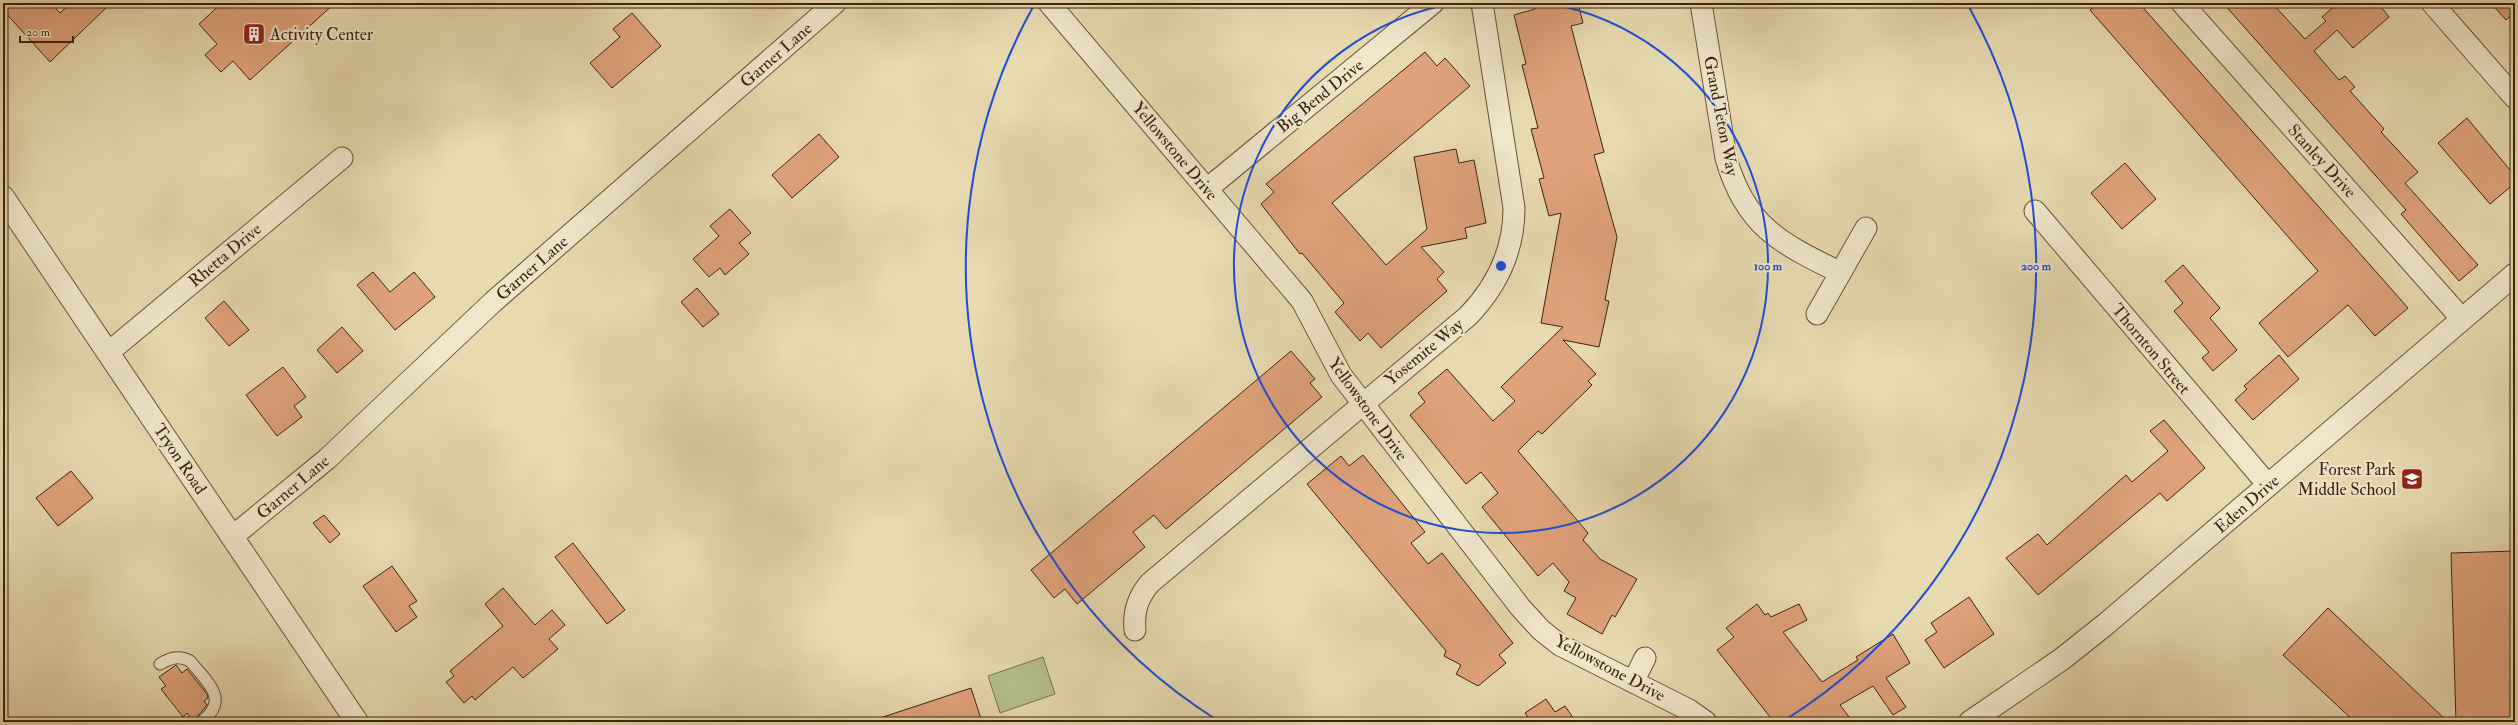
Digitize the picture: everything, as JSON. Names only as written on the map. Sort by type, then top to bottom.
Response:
[{"type":"street","name":"Garner Lane","points":[[232,537],[327,459],[493,302],[835,3]]},
{"type":"street","name":"Yellowstone Drive","points":[[1049,3],[1302,301],[1333,364],[1520,607],[1541,630],[1560,645],[1689,710],[1706,722]]},
{"type":"street","name":"Big Bend Drive","points":[[1207,188],[1433,3]]},
{"type":"street","name":"Yosemite Way","points":[[1134,630],[1136,607],[1141,594],[1150,583],[1478,306],[1495,282],[1508,250],[1514,221],[1513,194],[1482,3]]},
{"type":"street","name":"Grand Teton Way","points":[[1701,3],[1726,158],[1731,178],[1756,220],[1778,240],[1839,272]]},
{"type":"street","name":"Stanley Drive","points":[[2182,3],[2462,319]]},
{"type":"street","points":[[2432,3],[2515,98]]},
{"type":"street","name":"Rhetta Drive","points":[[109,352],[342,158]]},
{"type":"street","name":"Tryon Road","points":[[3,197],[109,352],[356,722]]},
{"type":"street","name":"Thornton Street","points":[[2035,211],[2268,485]]},
{"type":"street","points":[[1817,314],[1839,272],[1866,228]]},
{"type":"street","name":"Eden Drive","points":[[1970,722],[2050,667],[2100,629],[2515,274]]},
{"type":"street","points":[[1633,682],[1645,658]]},
{"type":"lane","points":[[160,664],[173,657],[185,658],[190,661],[214,691],[216,702],[214,710],[201,722]]},
{"type":"green space","points":[[1043,657],[1055,694],[1000,713],[988,676]]},
{"type":"building","points":[[3,3],[51,3],[60,13],[71,3],[111,3],[50,62],[3,10]]},
{"type":"building","name":"Activity Center","points":[[222,3],[335,3],[250,80],[233,61],[221,72],[205,55],[217,44],[199,24]]},
{"type":"building","points":[[1534,3],[1578,3],[1583,23],[1571,26],[1604,152],[1594,155],[1617,237],[1605,300],[1609,301],[1599,347],[1563,340],[1596,374],[1588,381],[1592,385],[1542,434],[1538,431],[1518,451],[1588,533],[1583,540],[1600,559],[1637,579],[1615,617],[1612,615],[1602,634],[1567,614],[1576,598],[1564,591],[1569,582],[1553,563],[1538,576],[1482,507],[1498,493],[1481,472],[1466,484],[1410,415],[1425,402],[1418,393],[1447,369],[1493,421],[1515,401],[1501,387],[1563,327],[1541,323],[1561,213],[1549,216],[1539,179],[1544,178],[1531,129],[1538,128],[1522,65],[1526,64],[1514,15],[1535,9]]},
{"type":"building","points":[[2098,3],[2139,3],[2408,308],[2375,336],[2348,305],[2288,357],[2259,323],[2318,271],[2090,10]]},
{"type":"building","points":[[2223,3],[2272,3],[2305,39],[2326,21],[2322,17],[2338,3],[2378,3],[2389,17],[2353,48],[2337,30],[2314,51],[2339,80],[2345,76],[2355,87],[2350,91],[2384,129],[2381,132],[2418,172],[2405,183],[2478,265],[2459,281],[2401,214],[2406,210]]},
{"type":"building","points":[[2491,3],[2515,3],[2515,12],[2506,20]]},
{"type":"building","points":[[632,13],[661,46],[612,88],[590,63],[620,37],[613,29]]},
{"type":"building","points":[[1425,52],[1437,66],[1445,58],[1470,86],[1332,203],[1386,265],[1427,229],[1414,157],[1456,149],[1459,163],[1474,160],[1486,223],[1465,228],[1467,238],[1421,247],[1444,272],[1437,279],[1447,291],[1381,348],[1368,333],[1360,341],[1335,312],[1344,303],[1302,253],[1300,254],[1261,204],[1274,192],[1266,184]]},
{"type":"building","points":[[2467,118],[2515,176],[2515,183],[2490,204],[2438,143]]},
{"type":"building","points":[[819,134],[839,157],[792,198],[772,175]]},
{"type":"building","points":[[2125,163],[2156,199],[2122,229],[2091,193]]},
{"type":"building","points":[[730,209],[751,233],[739,243],[749,254],[725,275],[720,268],[709,277],[693,259],[719,236],[710,226]]},
{"type":"building","points":[[2183,265],[2220,308],[2210,318],[2237,350],[2213,371],[2202,358],[2209,352],[2174,311],[2183,303],[2165,281]]},
{"type":"building","points":[[373,272],[390,292],[414,272],[435,297],[395,330],[357,285]]},
{"type":"building","points":[[697,288],[719,314],[703,327],[681,302]]},
{"type":"building","points":[[224,301],[249,330],[229,346],[205,318]]},
{"type":"building","points":[[342,327],[363,351],[337,373],[317,350]]},
{"type":"building","points":[[1291,351],[1315,379],[1310,383],[1322,397],[1166,529],[1154,515],[1133,532],[1145,547],[1077,604],[1065,589],[1054,598],[1031,570]]},
{"type":"building","points":[[2279,355],[2299,379],[2253,420],[2235,400],[2247,389],[2244,386]]},
{"type":"building","points":[[283,367],[306,397],[294,406],[302,417],[277,436],[246,395]]},
{"type":"building","points":[[2164,420],[2205,468],[2167,501],[2160,493],[2038,595],[2006,558],[2038,534],[2047,545],[2126,475],[2132,482],[2168,451],[2150,431]]},
{"type":"building","points":[[1363,455],[1425,532],[1411,543],[1428,564],[1442,553],[1513,643],[1499,655],[1506,663],[1478,686],[1456,674],[1461,665],[1444,656],[1446,651],[1307,484],[1341,456],[1349,466]]},
{"type":"building","points":[[71,471],[93,498],[58,526],[36,498]]},
{"type":"building","points":[[324,515],[340,534],[330,543],[313,523]]},
{"type":"building","points":[[573,543],[625,610],[607,624],[555,557]]},
{"type":"building","points":[[2515,551],[2515,722],[2456,722],[2451,553]]},
{"type":"building","points":[[392,566],[417,601],[409,606],[417,617],[396,632],[363,586]]},
{"type":"building","points":[[503,588],[535,625],[552,610],[565,625],[549,639],[558,649],[523,678],[513,667],[475,700],[472,696],[464,703],[446,682],[454,676],[450,671],[503,626],[485,604]]},
{"type":"building","points":[[1969,597],[1994,634],[1944,668],[1925,640],[1937,632],[1931,623]]},
{"type":"building","points":[[1757,604],[1765,615],[1768,613],[1771,617],[1799,604],[1807,620],[1783,632],[1822,682],[1858,660],[1856,657],[1893,634],[1910,663],[1886,678],[1906,707],[1893,715],[1873,686],[1840,705],[1853,722],[1774,722],[1717,650],[1734,637],[1726,628]]},
{"type":"building","points":[[2328,608],[2448,722],[2355,722],[2283,655]]},
{"type":"building","points":[[176,665],[182,673],[187,669],[207,694],[208,698],[204,701],[207,705],[193,722],[187,713],[183,717],[161,689],[166,686],[159,677]]},
{"type":"building","points":[[971,688],[982,722],[877,722],[877,719]]},
{"type":"building","points":[[1546,699],[1555,712],[1565,706],[1576,722],[1531,722],[1525,713]]},
{"type":"place","name":"Activity Center","points":[[254,34]]},
{"type":"place","name":"Forest Park Middle School","points":[[2412,479]]}]
